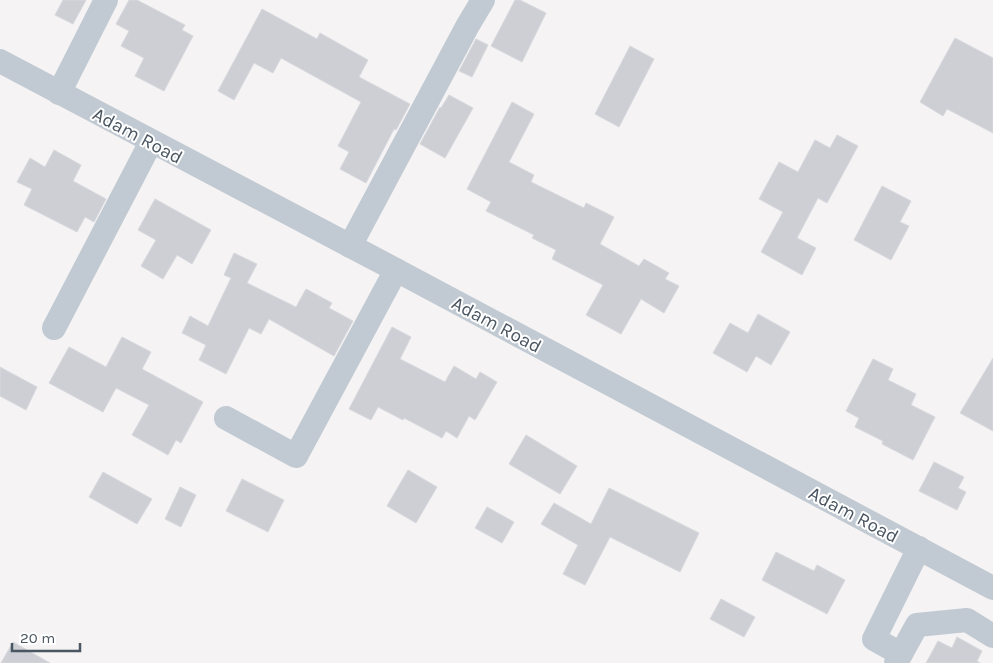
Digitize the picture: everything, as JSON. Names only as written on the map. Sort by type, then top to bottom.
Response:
[{"type":"street","points":[[59,93],[106,0]]},
{"type":"street","points":[[350,246],[483,0]]},
{"type":"street","name":"Adam Road","points":[[0,61],[993,588]]},
{"type":"street","points":[[54,328],[151,142]]},
{"type":"street","points":[[226,418],[296,456],[396,270]]},
{"type":"street","points":[[919,548],[874,639],[899,658],[917,625],[967,620],[993,636]]},
{"type":"building","points":[[63,0],[86,0],[73,24],[55,15]]},
{"type":"building","points":[[129,0],[137,0],[185,25],[182,30],[193,36],[164,91],[135,76],[144,58],[121,46],[129,31],[116,24]]},
{"type":"building","points":[[515,0],[520,0],[546,13],[522,62],[491,46]]},
{"type":"building","points":[[262,9],[317,39],[320,33],[368,60],[359,77],[410,104],[396,130],[394,129],[366,183],[340,169],[349,152],[338,146],[361,102],[281,58],[273,73],[254,63],[234,100],[218,91]]},
{"type":"building","points":[[955,38],[993,58],[993,133],[947,109],[943,116],[920,102]]},
{"type":"building","points":[[476,39],[488,45],[472,77],[459,71]]},
{"type":"building","points":[[630,46],[654,59],[619,127],[595,114]]},
{"type":"building","points":[[449,95],[473,108],[445,158],[420,144],[440,107]]},
{"type":"building","points":[[512,102],[534,114],[509,162],[534,175],[531,182],[584,208],[586,203],[614,217],[600,244],[639,266],[644,259],[669,273],[665,279],[679,286],[664,313],[641,299],[621,334],[586,315],[603,285],[552,259],[556,250],[532,238],[534,235],[486,211],[491,202],[467,189]]},
{"type":"building","points":[[837,135],[858,146],[827,203],[818,198],[797,238],[816,248],[802,275],[761,252],[783,212],[759,199],[779,162],[798,172],[815,140],[830,148]]},
{"type":"building","points":[[54,150],[81,165],[73,181],[106,199],[94,222],[85,217],[77,232],[24,205],[32,189],[17,182],[30,158],[45,167]]},
{"type":"building","points":[[882,186],[911,201],[900,222],[909,226],[891,260],[854,240]]},
{"type":"building","points":[[155,199],[211,230],[192,264],[177,255],[163,279],[141,266],[156,240],[138,230]]},
{"type":"building","points":[[234,253],[257,264],[247,283],[296,307],[306,289],[332,303],[329,308],[353,321],[334,356],[269,319],[261,334],[249,328],[226,374],[199,360],[206,345],[182,333],[190,316],[208,326],[231,278],[224,275]]},
{"type":"building","points":[[758,314],[790,332],[771,365],[756,356],[747,372],[713,353],[730,323],[748,333]]},
{"type":"building","points":[[392,327],[411,337],[400,359],[445,382],[454,366],[476,379],[480,372],[497,382],[475,420],[469,416],[457,438],[446,431],[442,438],[378,407],[371,420],[349,409]]},
{"type":"building","points":[[122,337],[151,352],[142,369],[203,402],[181,443],[176,440],[168,455],[132,435],[149,405],[116,388],[103,412],[49,383],[69,347],[106,367]]},
{"type":"building","points":[[993,358],[993,431],[960,413]]},
{"type":"building","points":[[873,359],[893,369],[888,380],[916,394],[911,405],[935,417],[913,460],[882,444],[883,441],[855,427],[859,418],[846,411]]},
{"type":"building","points":[[0,367],[37,387],[26,410],[0,396]]},
{"type":"building","points":[[526,435],[577,466],[560,494],[509,464]]},
{"type":"building","points":[[934,462],[964,477],[958,488],[966,492],[957,510],[919,491]]},
{"type":"building","points":[[408,470],[437,487],[416,523],[387,506]]},
{"type":"building","points":[[103,472],[152,499],[137,524],[89,497]]},
{"type":"building","points":[[242,479],[284,500],[268,532],[226,511]]},
{"type":"building","points":[[180,487],[196,495],[181,527],[165,519]]},
{"type":"building","points":[[609,488],[699,533],[680,572],[610,537],[585,585],[563,574],[578,545],[541,524],[554,503],[591,524]]},
{"type":"building","points":[[487,507],[514,522],[502,543],[475,528]]},
{"type":"building","points":[[776,552],[814,571],[817,565],[845,580],[827,614],[762,580]]},
{"type":"building","points":[[721,599],[755,617],[744,637],[710,619]]},
{"type":"building","points":[[957,637],[982,651],[977,661],[980,663],[926,663],[938,641],[952,648]]},
{"type":"building","points":[[13,642],[50,663],[1,663]]}]
